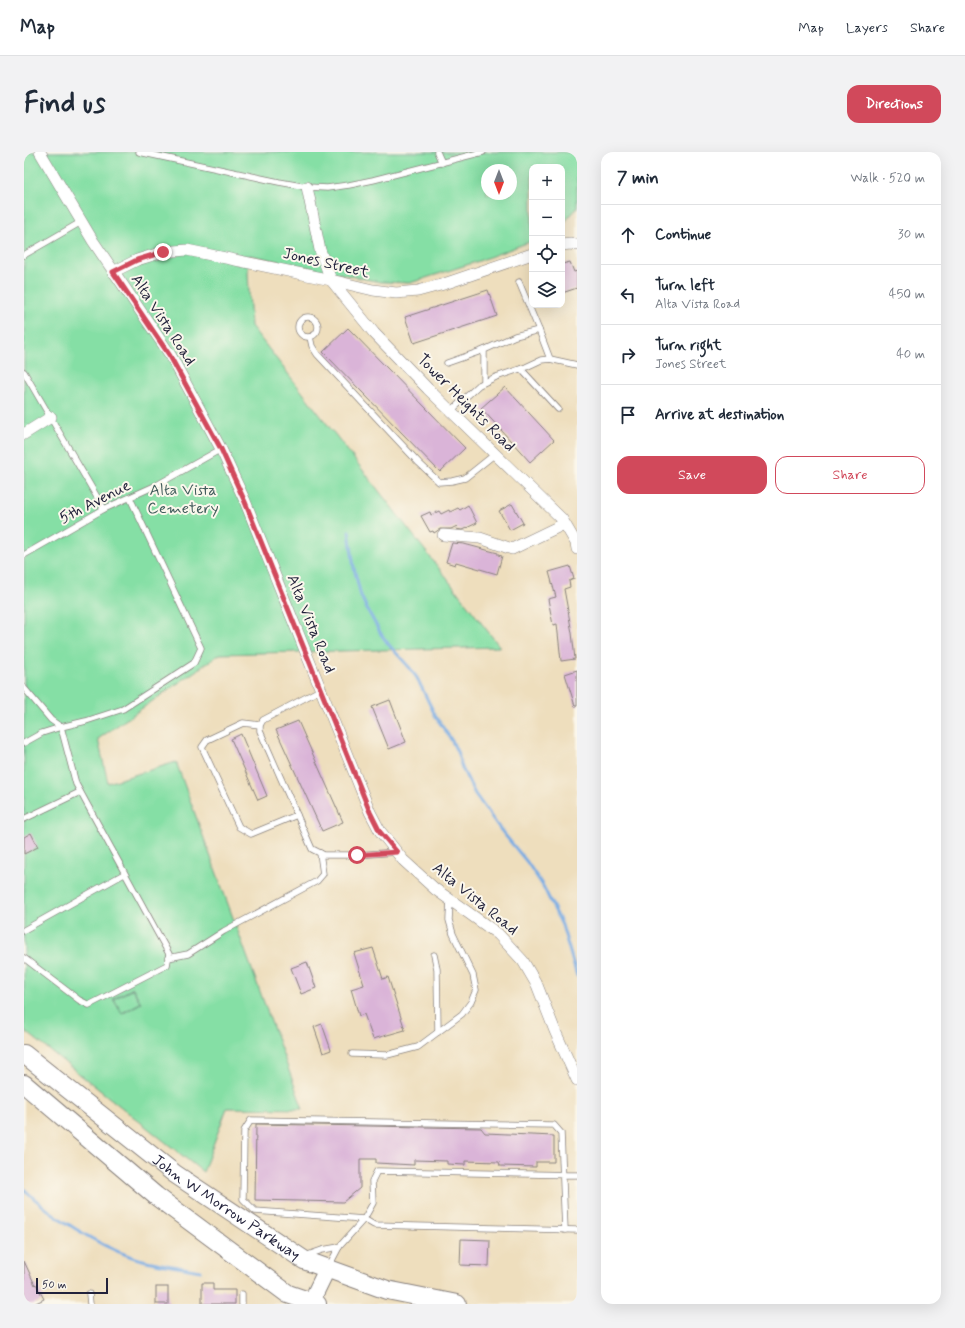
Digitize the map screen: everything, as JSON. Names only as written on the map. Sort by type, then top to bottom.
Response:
[{"type":"main road","name":"John W Morrow Parkway","points":[[24,1054],[175,1174],[300,1258],[387,1290],[457,1304]]},
{"type":"main road","name":"John W Morrow Parkway","points":[[24,1084],[156,1196],[288,1294],[313,1303]]},
{"type":"street","name":"Alta Vista Road","points":[[40,152],[81,222],[170,356],[221,449],[245,502],[320,690],[370,812],[380,832],[403,860],[435,889],[498,934],[523,961],[538,985],[555,1031],[577,1080]]},
{"type":"street","name":"Tower Heights Road","points":[[307,187],[320,250],[332,280],[374,333],[451,411],[562,519],[576,543],[577,549]]},
{"type":"street","points":[[565,245],[577,245]]},
{"type":"street","name":"Jones Street","points":[[113,272],[137,260],[163,252],[187,250],[332,280],[372,290],[396,293],[418,291],[452,282],[529,255]]},
{"type":"street","points":[[24,434],[50,417]]},
{"type":"street","points":[[443,535],[480,538],[512,549],[564,524]]},
{"type":"street","points":[[313,1303],[327,1269]]},
{"type":"lane","points":[[139,152],[155,153],[307,187],[328,188],[350,185],[483,152]]},
{"type":"lane","points":[[437,152],[442,163]]},
{"type":"lane","points":[[24,255],[81,222]]},
{"type":"lane","points":[[519,282],[550,358]]},
{"type":"lane","points":[[447,363],[484,350],[515,336],[539,330]]},
{"type":"lane","points":[[310,337],[312,346],[317,354],[419,464],[439,482],[464,478],[495,454]]},
{"type":"lane","points":[[484,350],[484,382]]},
{"type":"lane","points":[[451,411],[484,382],[541,360],[550,358],[577,365]]},
{"type":"lane","points":[[521,369],[558,408]]},
{"type":"lane","points":[[24,372],[104,509]]},
{"type":"lane","name":"5th Avenue","points":[[24,555],[104,509],[157,486],[221,449]]},
{"type":"lane","points":[[24,743],[42,733],[124,709],[194,663],[201,648],[130,498]]},
{"type":"lane","points":[[24,688],[51,720],[61,727],[76,784],[169,954],[167,965],[89,1005],[78,1000],[24,958]]},
{"type":"lane","points":[[320,690],[263,720],[260,725],[260,731],[312,849],[324,855],[357,855],[397,852]]},
{"type":"lane","points":[[260,725],[243,723],[207,740],[202,747],[239,827],[251,834],[297,815]]},
{"type":"lane","points":[[24,819],[80,792]]},
{"type":"lane","points":[[168,958],[188,954],[224,931],[317,881],[323,874],[320,853]]},
{"type":"lane","points":[[24,930],[124,874]]},
{"type":"lane","points":[[352,1054],[387,1055],[418,1047],[462,1014],[471,1002],[476,990],[473,975],[453,934],[449,920],[450,900]]},
{"type":"lane","points":[[434,955],[437,969],[438,1032]]},
{"type":"lane","points":[[565,1230],[561,1133],[554,1125],[251,1120],[244,1131],[243,1199],[256,1211],[364,1219],[374,1225],[565,1230],[577,1230]]},
{"type":"lane","points":[[327,1269],[339,1247],[364,1219],[373,1203],[372,1181],[377,1171],[577,1175]]},
{"type":"lane","points":[[300,1258],[322,1250],[339,1247]]},
{"type":"lane","points":[[89,1294],[90,1304]]},
{"type":"lane","points":[[242,1294],[242,1304]]},
{"type":"green space","name":"Alta Vista Cemetery","points":[[24,152],[577,152],[577,208],[565,222],[565,164],[529,164],[529,242],[476,262],[410,283],[380,282],[249,255],[248,273],[251,326],[500,647],[220,654],[98,739],[108,783],[176,762],[303,1109],[227,1108],[203,1172],[24,1030]],"holes":[[[133,988],[141,1003],[122,1014],[113,999]]]},
{"type":"green space","points":[[133,989],[140,1003],[122,1013],[114,999]]},
{"type":"building","points":[[570,262],[574,272],[577,271],[577,288],[565,292],[565,272],[565,263]]},
{"type":"building","points":[[488,290],[497,316],[414,343],[405,317]]},
{"type":"building","points":[[348,328],[465,448],[440,472],[323,352]]},
{"type":"building","points":[[505,387],[554,440],[530,462],[481,408]]},
{"type":"building","points":[[512,504],[523,523],[510,530],[499,511]]},
{"type":"building","points":[[468,505],[477,523],[462,530],[456,529],[457,526],[451,529],[440,529],[434,533],[433,531],[430,532],[421,516],[430,512],[431,515],[439,511],[441,514],[458,508],[460,510]]},
{"type":"building","points":[[452,543],[464,544],[498,553],[498,555],[502,556],[497,574],[456,562],[455,565],[446,562]]},
{"type":"building","points":[[570,566],[574,579],[569,581],[570,587],[564,589],[575,659],[561,661],[557,624],[553,625],[548,599],[556,597],[549,572]]},
{"type":"building","points":[[577,670],[577,706],[575,706],[565,674]]},
{"type":"building","points":[[390,700],[406,742],[389,749],[372,707]]},
{"type":"building","points":[[298,721],[343,822],[322,831],[276,730]]},
{"type":"building","points":[[241,734],[267,796],[258,800],[231,739]]},
{"type":"building","points":[[31,833],[38,847],[24,854],[24,837]]},
{"type":"building","points":[[373,948],[383,979],[388,977],[405,1030],[373,1039],[364,1014],[359,1016],[351,989],[364,985],[354,953]]},
{"type":"building","points":[[307,962],[316,988],[301,994],[291,968]]},
{"type":"building","points":[[322,1024],[331,1050],[323,1053],[314,1027]]},
{"type":"building","points":[[256,1124],[481,1128],[485,1133],[554,1136],[554,1162],[536,1162],[536,1167],[500,1166],[499,1162],[465,1161],[465,1165],[447,1164],[447,1161],[414,1160],[414,1165],[376,1163],[376,1159],[360,1159],[360,1188],[343,1202],[255,1200]]},
{"type":"building","points":[[461,1239],[490,1240],[489,1266],[460,1265]]},
{"type":"building","points":[[24,1261],[35,1285],[36,1284],[44,1299],[34,1304],[24,1304]]},
{"type":"building","points":[[202,1283],[213,1283],[213,1290],[235,1290],[235,1304],[202,1304]]},
{"type":"building","points":[[156,1287],[168,1287],[168,1304],[156,1304]]},
{"type":"waterway","points":[[349,531],[354,568],[361,596],[367,609],[381,634],[417,678],[436,717],[452,741],[462,768],[475,794],[500,829],[527,862],[543,886],[562,925],[577,976]]},
{"type":"waterway","points":[[24,1189],[60,1219],[89,1237],[118,1252],[149,1262],[201,1271]]},
{"type":"route","points":[[163,252],[137,260],[113,272],[170,356],[221,449],[245,502],[370,812],[380,832],[397,852],[357,855]]}]
